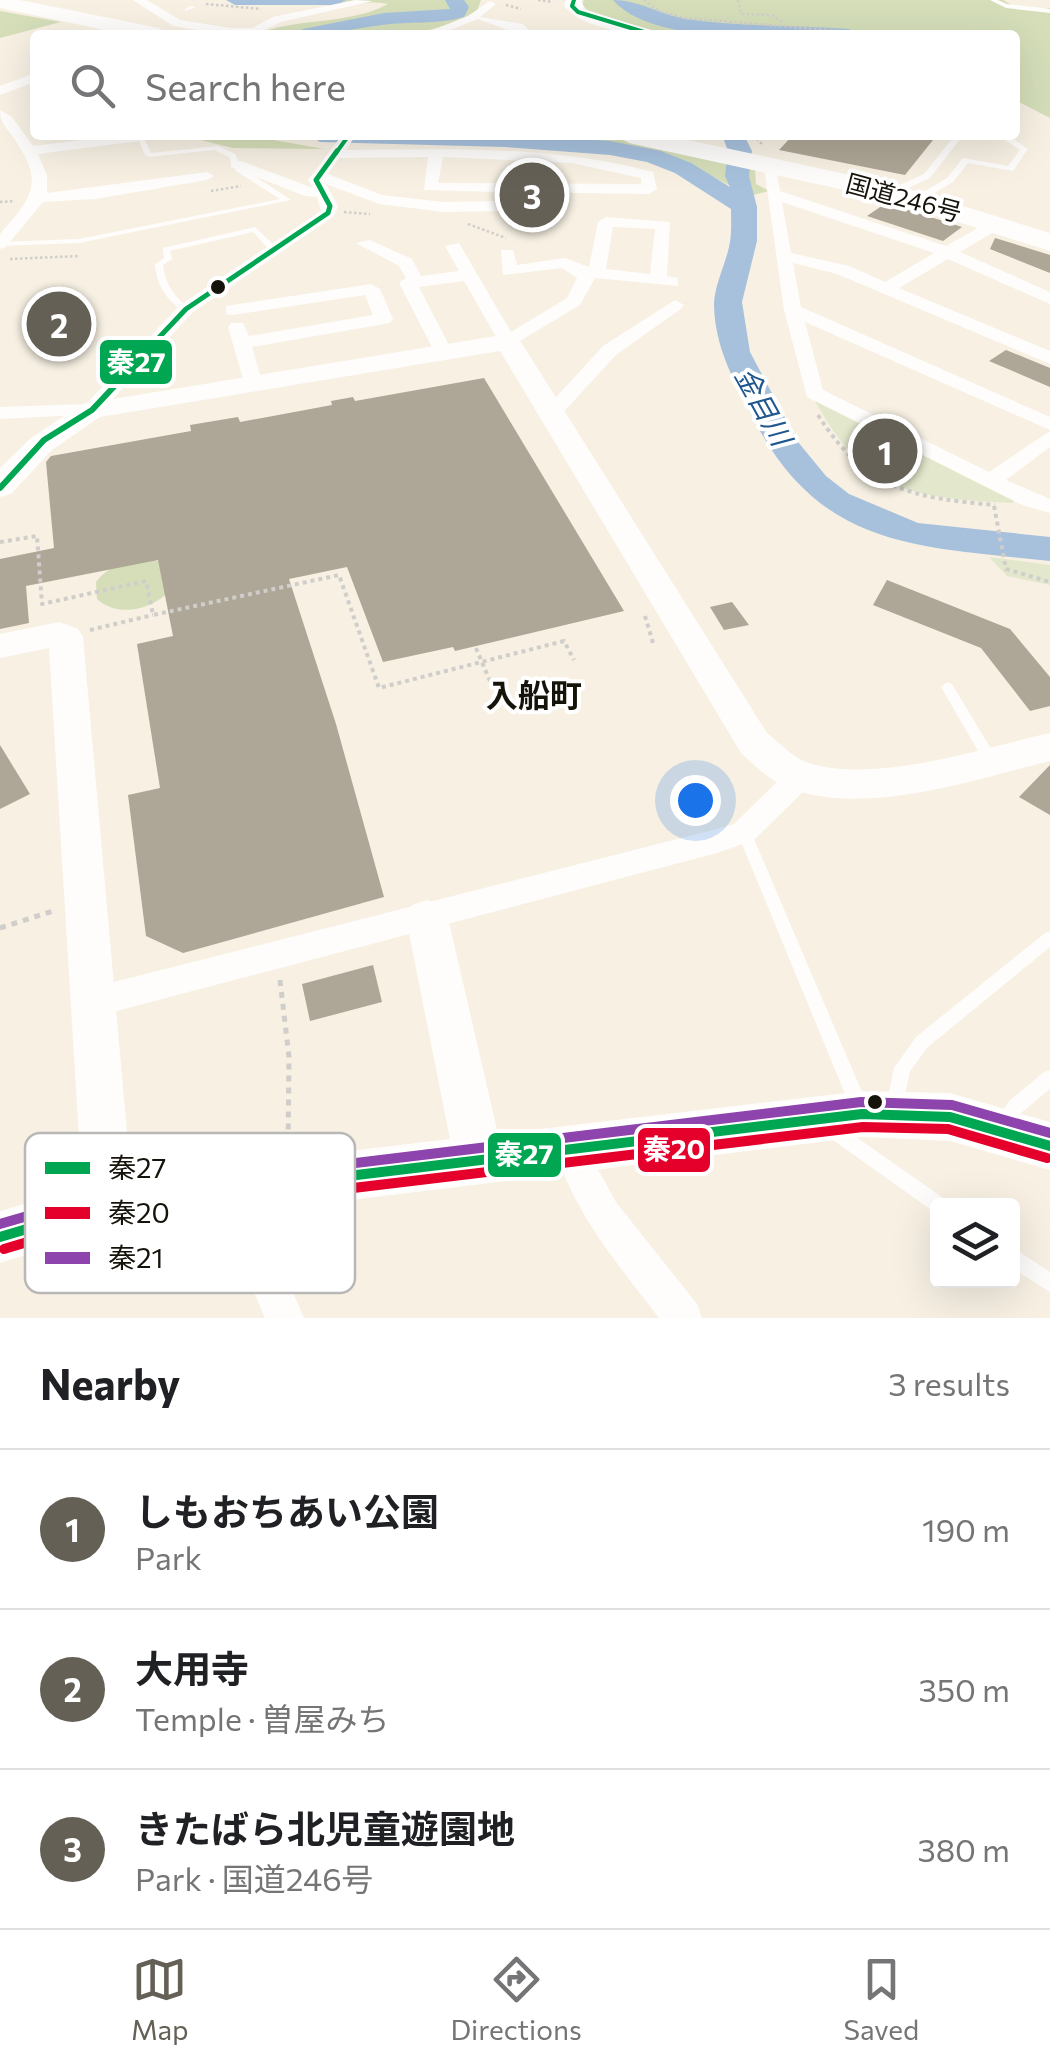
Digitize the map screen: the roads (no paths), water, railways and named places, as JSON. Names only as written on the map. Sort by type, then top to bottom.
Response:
[{"type":"highway","points":[[0,4],[158,28]]},
{"type":"highway","name":"国道246号","points":[[653,140],[905,196],[1050,242]]},
{"type":"street","points":[[139,0],[158,28]]},
{"type":"street","points":[[574,0],[572,6],[589,17],[636,30]]},
{"type":"street","points":[[253,30],[278,19],[367,2]]},
{"type":"street","points":[[440,30],[472,18],[490,4]]},
{"type":"street","points":[[158,28],[193,7],[211,13]]},
{"type":"street","points":[[482,20],[522,30]]},
{"type":"street","points":[[158,28],[201,30]]},
{"type":"street","points":[[0,91],[30,80]]},
{"type":"street","points":[[0,114],[26,143],[42,187],[38,198],[7,226],[0,244]]},
{"type":"street","points":[[0,140],[78,140]]},
{"type":"street","points":[[236,164],[310,193],[320,184],[341,146],[436,155],[558,158],[622,167],[648,175],[649,188],[429,187],[436,155]]},
{"type":"street","points":[[762,166],[773,194],[793,310],[814,392],[1030,500],[1050,506]]},
{"type":"street","points":[[38,198],[204,184]]},
{"type":"street","points":[[320,184],[396,202],[444,207],[503,206],[540,210],[538,216]]},
{"type":"street","points":[[0,488],[44,440],[92,410],[158,334],[186,309],[328,213],[330,206],[320,184]]},
{"type":"street","points":[[503,206],[506,188]]},
{"type":"street","points":[[773,194],[949,253],[1050,300]]},
{"type":"street","points":[[0,413],[92,410],[508,342],[552,318],[574,300],[587,274],[598,269],[606,222],[664,225],[666,281],[587,274],[562,259],[509,271],[507,254]]},
{"type":"street","points":[[886,288],[998,224]]},
{"type":"street","points":[[375,245],[406,263],[416,282]]},
{"type":"street","points":[[453,246],[754,743],[800,777],[837,782],[875,780],[990,761],[1050,746]]},
{"type":"street","points":[[782,249],[843,270],[1050,358]]},
{"type":"street","points":[[443,351],[408,284],[470,275]]},
{"type":"street","points":[[223,285],[254,385]]},
{"type":"street","points":[[232,310],[371,289],[384,319],[241,342]]},
{"type":"street","points":[[553,412],[610,350],[675,305]]},
{"type":"street","points":[[793,310],[1050,424]]},
{"type":"street","points":[[993,479],[1050,437]]},
{"type":"street","points":[[0,646],[59,634],[66,637],[103,1133]]},
{"type":"street","points":[[94,1002],[744,832],[800,777]]},
{"type":"street","points":[[427,918],[478,1160]]},
{"type":"street","points":[[355,1175],[572,1146],[858,1116],[950,1118],[1050,1146]]},
{"type":"street","points":[[572,1146],[578,1172],[594,1200],[684,1318]]},
{"type":"street","points":[[0,1237],[25,1230]]},
{"type":"street","points":[[274,1293],[285,1318]]},
{"type":"lane","points":[[993,0],[1006,6],[1050,11]]},
{"type":"lane","points":[[0,244],[98,238],[287,200],[224,151],[211,147],[149,155],[147,140]]},
{"type":"lane","points":[[905,196],[955,140]]},
{"type":"lane","points":[[905,196],[953,177],[966,160],[1010,170],[1024,149],[1010,140]]},
{"type":"lane","points":[[930,172],[953,177]]},
{"type":"lane","points":[[186,309],[175,304],[160,280],[159,264],[168,259],[166,250],[256,230],[274,250]]},
{"type":"lane","points":[[947,688],[990,761]]},
{"type":"lane","points":[[744,832],[858,1116],[933,1198]]},
{"type":"lane","points":[[858,1116],[922,1042],[1050,938]]},
{"type":"lane","points":[[999,1130],[1015,1107],[1050,1078]]},
{"type":"lane","points":[[1020,1261],[1050,1282]]},
{"type":"waterway","points":[[235,0],[337,0]]},
{"type":"waterway","points":[[328,30],[384,19],[447,16],[457,13],[460,7],[454,0]]},
{"type":"waterway","name":"金目川","points":[[622,0],[635,11],[659,20],[747,30]]},
{"type":"waterway","points":[[505,140],[610,148],[653,156],[683,168],[743,206]]},
{"type":"waterway","name":"金目川","points":[[733,140],[740,151],[737,176],[743,188],[743,206]]},
{"type":"waterway","name":"金目川","points":[[743,206],[744,241],[728,302],[735,352],[783,446],[814,483],[837,502],[912,534],[1050,549]]},
{"type":"place","name":"きたばら北児童遊園地","points":[[532,195]]},
{"type":"place","name":"大用寺","points":[[59,324]]},
{"type":"place","name":"しもおちあい公園","points":[[885,451]]},
{"type":"district","name":"入船町","points":[[534,694]]}]
